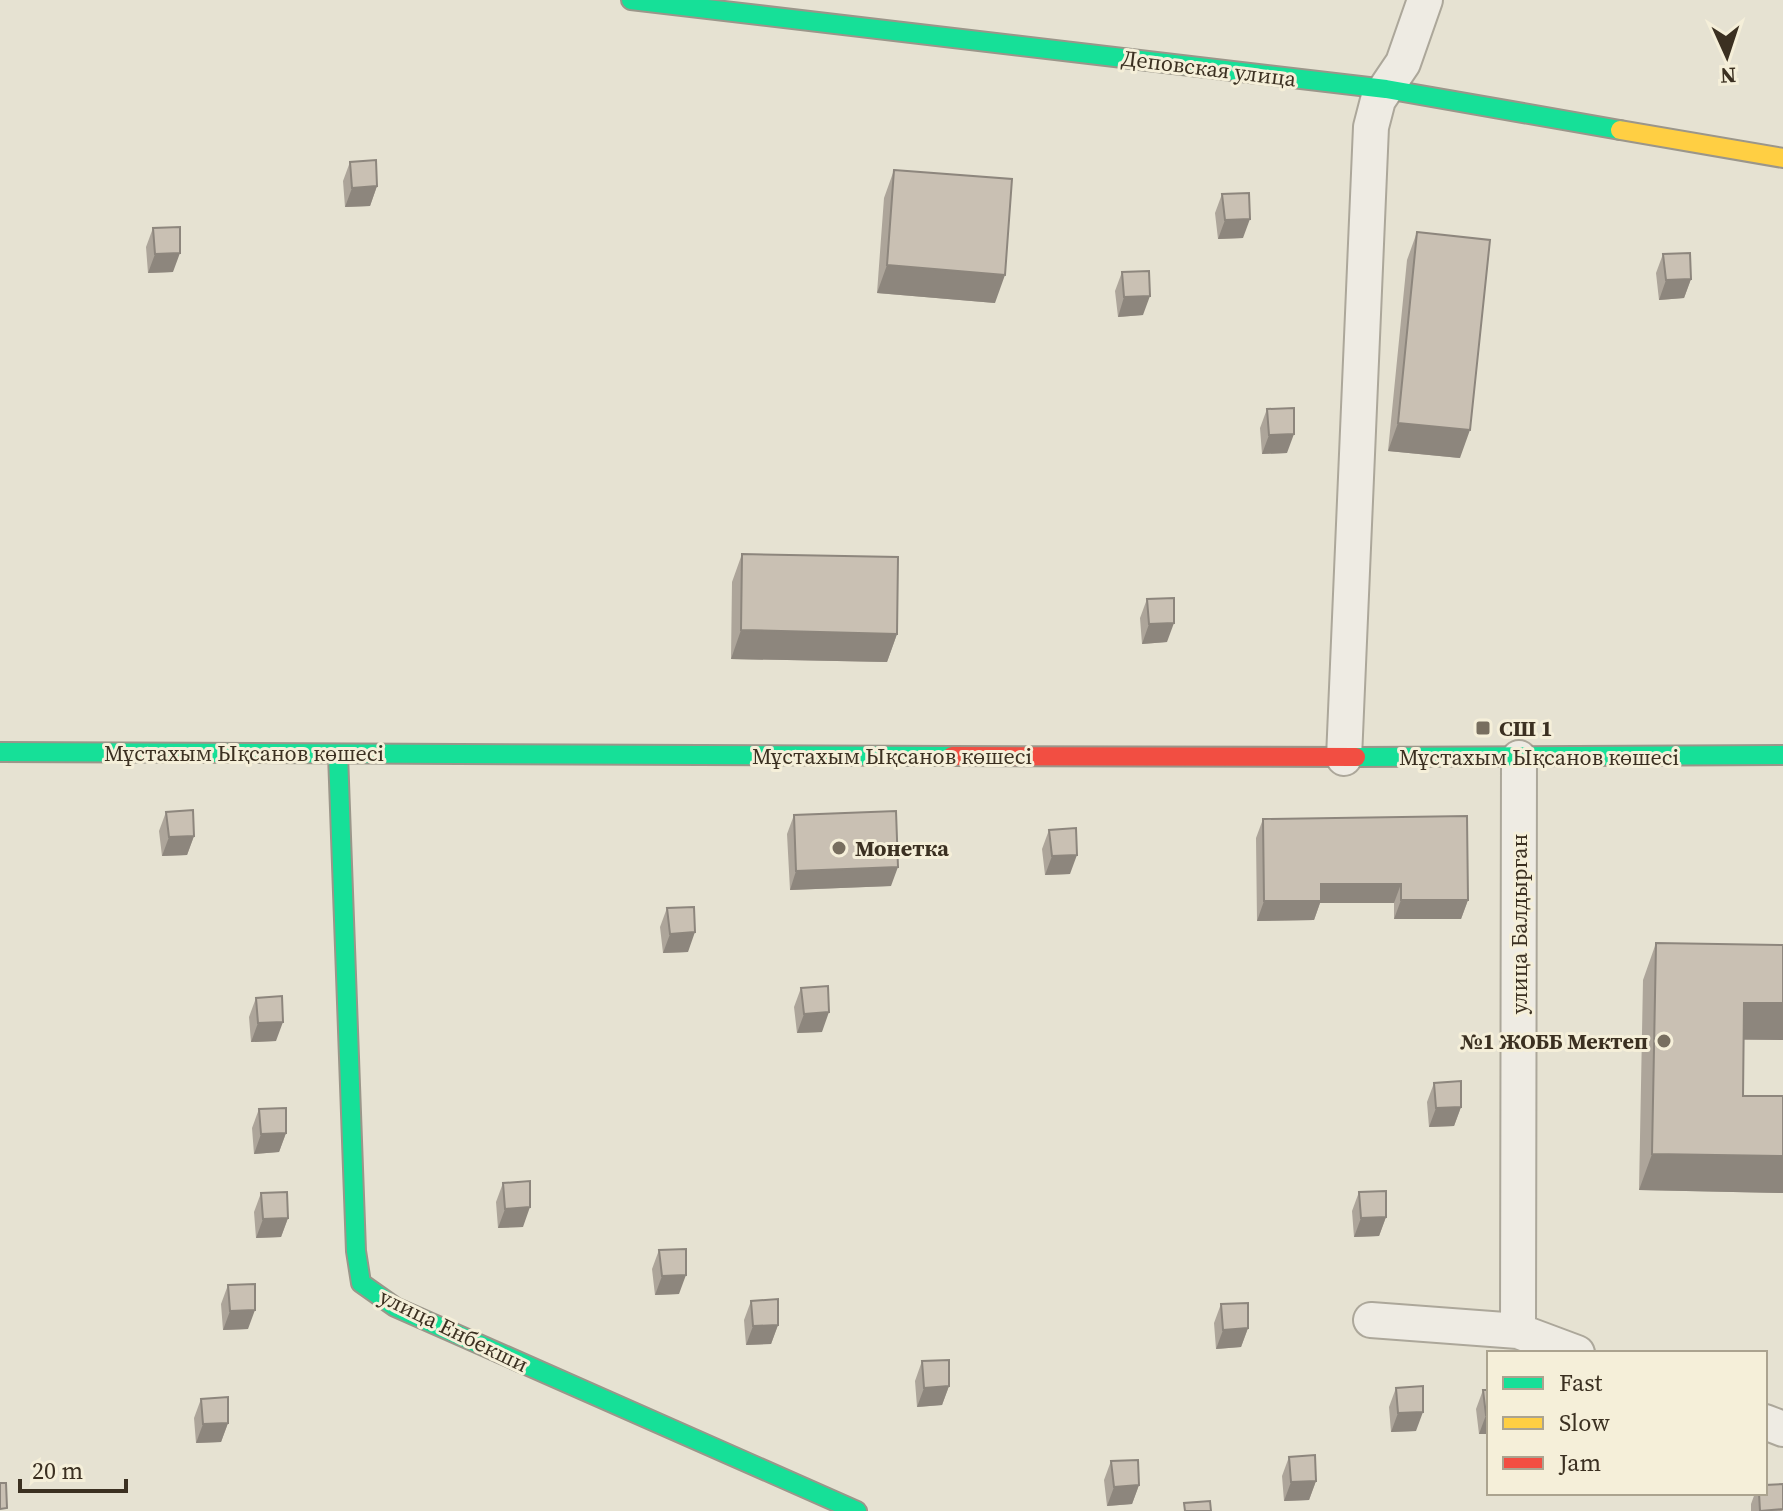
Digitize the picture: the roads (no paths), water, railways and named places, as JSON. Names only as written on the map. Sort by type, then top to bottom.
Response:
[{"type":"street","name":"Деповская улица","points":[[631,0],[1386,89],[1783,158]]},
{"type":"street","points":[[1344,758],[1371,127],[1378,100],[1403,63],[1425,0]]},
{"type":"street","name":"Мұстахым Ықсанов көшесі","points":[[0,752],[1344,758],[1783,755]]},
{"type":"street","name":"улица Енбекши","points":[[338,754],[356,1251],[361,1283],[395,1307],[857,1511]]},
{"type":"street","name":"улица Балдырган","points":[[1518,1331],[1519,758]]},
{"type":"street","points":[[1371,1320],[1518,1331],[1572,1351]]},
{"type":"place","name":"СШ 1","points":[[1483,728]]},
{"type":"place","name":"Монетка","points":[[839,848]]},
{"type":"place","name":"№1 ЖОББ Мектеп","points":[[1664,1041]]}]
